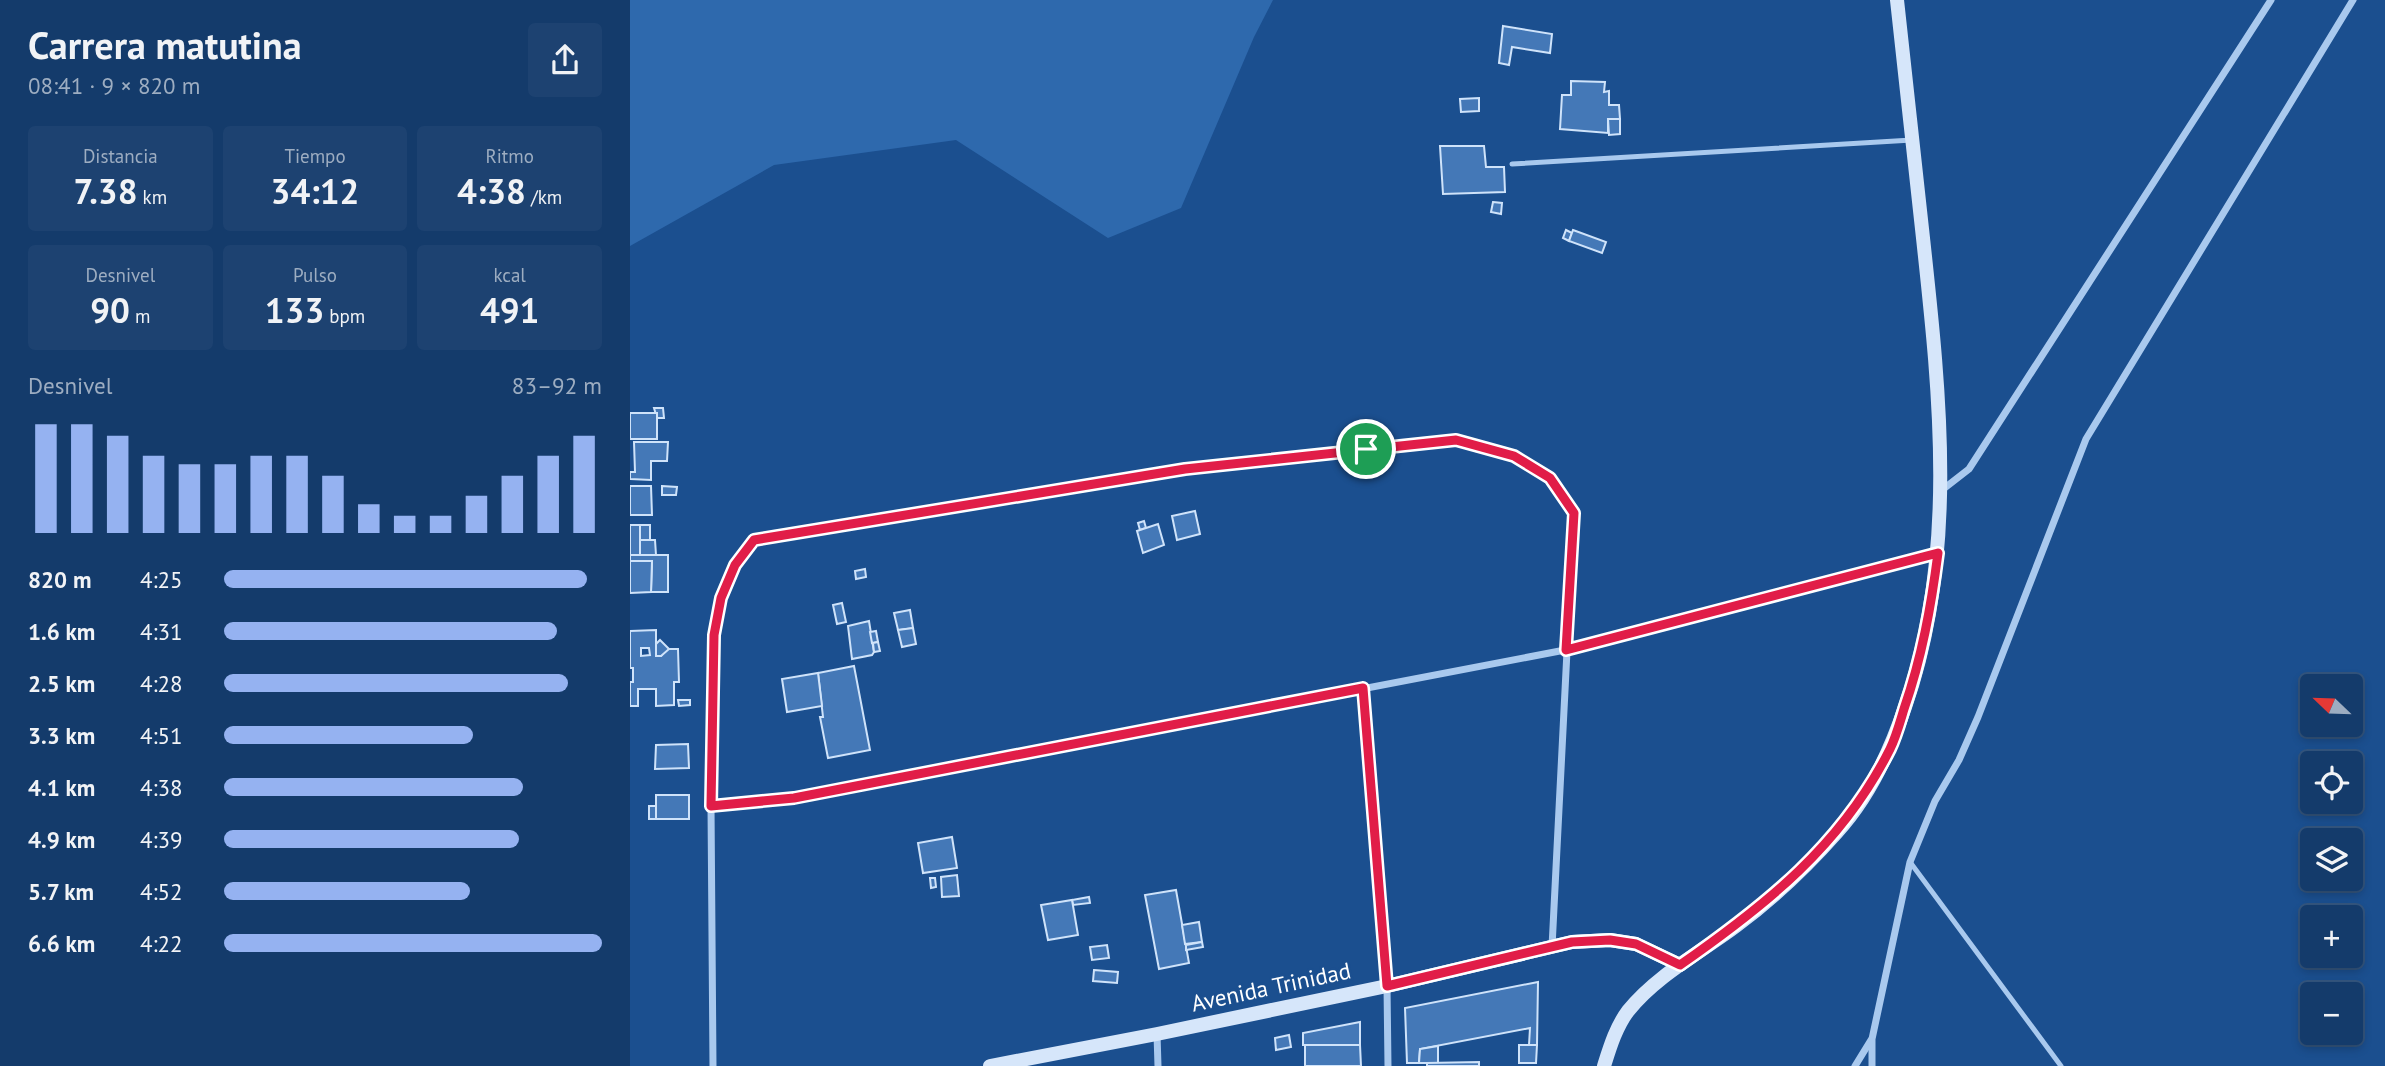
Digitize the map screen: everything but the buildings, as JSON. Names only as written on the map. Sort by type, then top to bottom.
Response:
[{"type":"main road","points":[[1604,1066],[1627,1013],[1651,987],[1738,925],[1800,871],[1839,831],[1891,747],[1917,671],[1930,618],[1938,553],[1941,490],[1935,351],[1897,0]]},
{"type":"main road","name":"Avenida Trinidad","points":[[990,1066],[1387,986],[1572,942],[1610,940],[1636,944],[1680,965]]},
{"type":"street","points":[[1941,490],[1969,469],[2271,0]]},
{"type":"street","points":[[1872,1066],[1872,1039],[1910,862],[1934,801],[1959,760],[1978,717],[2086,439],[2353,0]]},
{"type":"street","points":[[713,1066],[711,806],[714,635],[721,598],[735,565],[754,540],[1185,469],[1456,440],[1514,456],[1550,478],[1574,513],[1552,947]]},
{"type":"street","points":[[711,806],[794,798],[1566,650],[1938,553]]},
{"type":"street","points":[[1363,688],[1387,986],[1388,1066]]},
{"type":"street","points":[[1157,1034],[1158,1066]]},
{"type":"street","points":[[1855,1066],[1872,1039]]},
{"type":"lane","points":[[1512,164],[1912,141]]},
{"type":"lane","points":[[1910,862],[2061,1066]]},
{"type":"shaded area","points":[[630,0],[1273,0],[1254,37],[1181,208],[1108,238],[956,140],[774,165],[630,246]]},
{"type":"route","points":[[1456,440],[1514,456],[1550,478],[1574,513],[1566,650],[1938,553],[1930,618],[1917,671],[1891,747],[1839,831],[1800,871],[1738,925],[1680,965],[1636,944],[1610,940],[1572,942],[1387,986],[1363,688],[794,798],[711,806],[714,635],[721,598],[735,565],[754,540],[1185,469],[1366,449],[1456,440]]}]
